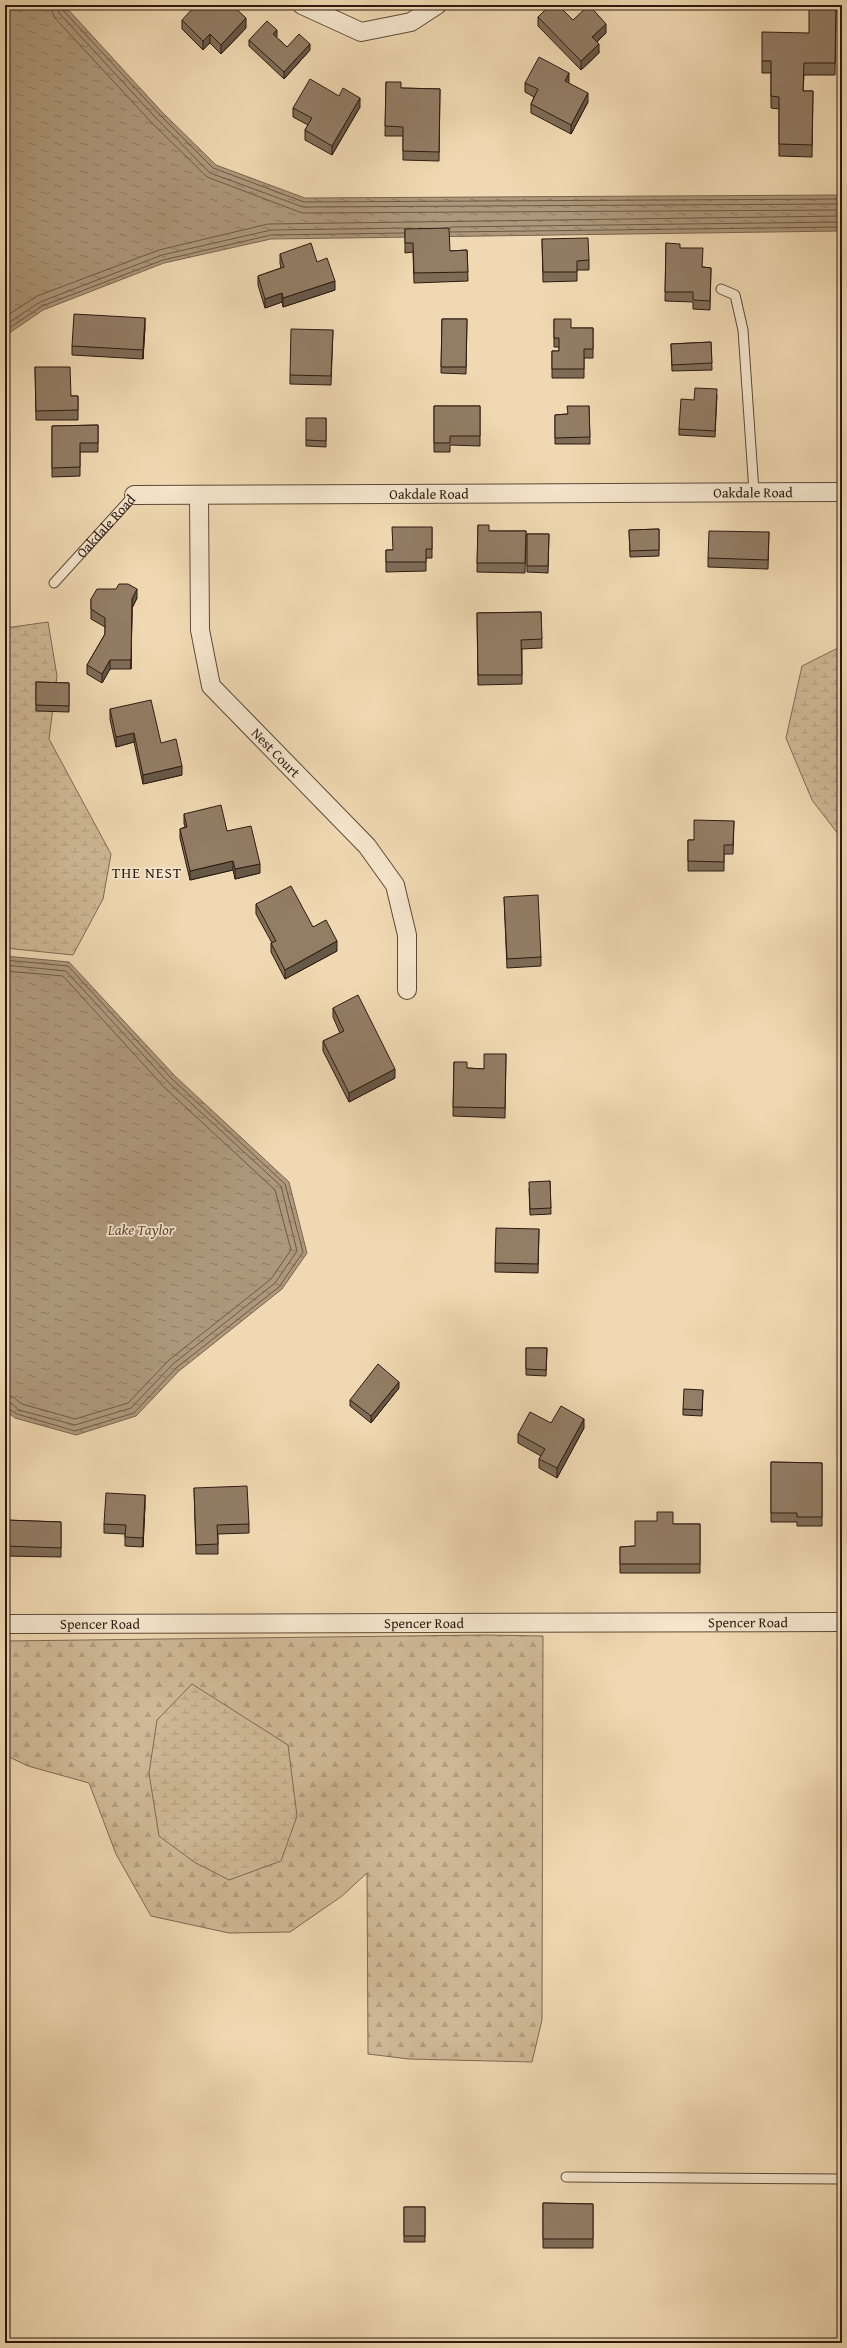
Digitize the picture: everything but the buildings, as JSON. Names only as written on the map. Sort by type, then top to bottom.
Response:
[{"type":"street","points":[[302,5],[361,32],[411,22],[437,5]]},
{"type":"street","name":"Oakdale Road","points":[[134,495],[199,496],[842,492]]},
{"type":"street","name":"Nest Court","points":[[199,496],[200,630],[211,686],[367,846],[395,884],[407,935],[407,990]]},
{"type":"street","name":"Spencer Road","points":[[5,1624],[842,1622]]},
{"type":"lane","points":[[721,289],[735,295],[743,330],[754,492]]},
{"type":"lane","name":"Oakdale Road","points":[[54,582],[134,495]]},
{"type":"lane","points":[[566,2177],[842,2179]]},
{"type":"green space","points":[[48,622],[57,676],[49,739],[111,854],[103,899],[73,955],[5,948],[5,628]]},
{"type":"green space","points":[[842,646],[842,839],[812,800],[786,738],[802,666]]},
{"type":"green space","points":[[486,1635],[543,1636],[542,2020],[532,2062],[409,2059],[368,2054],[367,1873],[342,1896],[290,1932],[229,1933],[151,1916],[116,1854],[89,1783],[28,1766],[5,1755],[5,1641]]},
{"type":"green space","points":[[192,1684],[288,1745],[297,1816],[281,1861],[229,1880],[194,1862],[159,1836],[149,1773],[157,1720]]},
{"type":"green space","points":[[53,2338],[87,2343],[45,2343]]},
{"type":"water","points":[[5,5],[64,5],[162,112],[216,165],[305,198],[842,195],[842,231],[271,239],[164,263],[43,310],[5,336]]},
{"type":"water","name":"Lake Taylor","points":[[5,956],[69,962],[175,1076],[289,1182],[307,1253],[282,1289],[179,1371],[136,1416],[76,1435],[15,1418],[5,1410]]},
{"type":"district","name":"THE NEST","points":[[147,872]]}]
